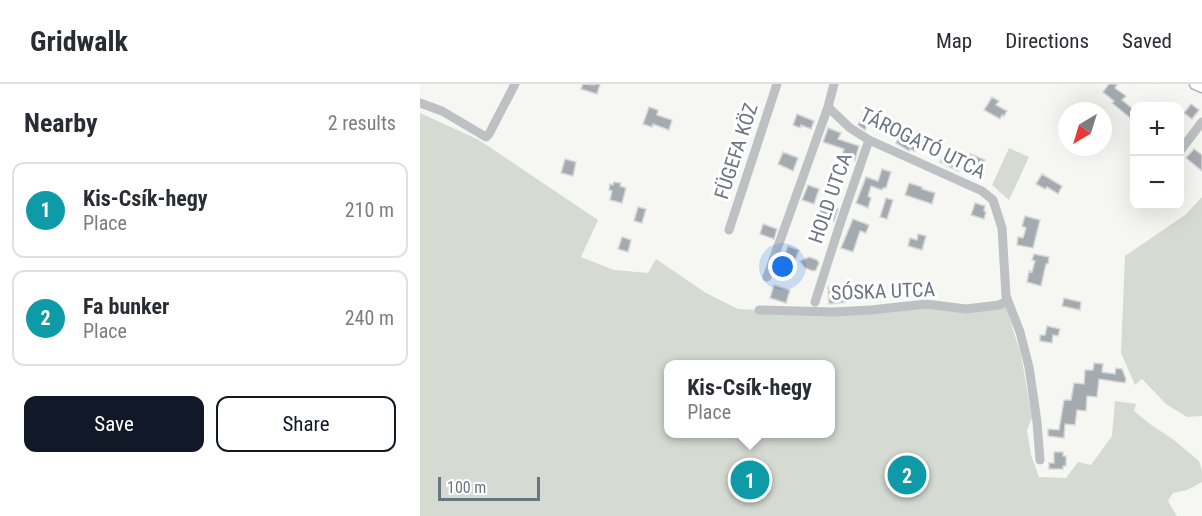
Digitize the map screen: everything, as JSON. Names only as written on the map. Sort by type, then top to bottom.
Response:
[{"type":"main road","points":[[1195,84],[1202,87]]},
{"type":"street","points":[[420,103],[442,111],[484,136],[488,135],[515,84]]},
{"type":"street","name":"FÜGEFA KÖZ","points":[[729,230],[777,84]]},
{"type":"street","points":[[767,277],[828,107],[834,84]]},
{"type":"street","name":"TÁROGATÓ UTCA","points":[[828,107],[850,128],[869,140],[982,191],[993,200],[1002,228],[1007,301],[1020,332],[1029,367],[1040,460]]},
{"type":"street","points":[[1184,145],[1202,122]]},
{"type":"street","name":"HOLD UTCA","points":[[815,302],[869,140]]},
{"type":"street","name":"SÓSKA UTCA","points":[[759,310],[812,312],[871,310],[926,304],[966,309],[999,305],[1007,301]]},
{"type":"shaded area","points":[[420,113],[479,140],[598,220],[581,257],[614,270],[648,273],[656,259],[706,293],[738,309],[933,307],[959,311],[1006,307],[1021,355],[1032,418],[1027,430],[1031,455],[1039,477],[1066,478],[1078,462],[1091,465],[1112,436],[1115,401],[1136,404],[1134,411],[1199,461],[1202,482],[1187,490],[1173,493],[1168,501],[1177,516],[420,516]]},
{"type":"shaded area","points":[[1009,148],[1029,157],[1009,200],[992,185]]},
{"type":"shaded area","points":[[1202,197],[1202,416],[1187,417],[1166,404],[1142,379],[1135,385],[1121,353],[1125,256],[1185,215]]},
{"type":"building","points":[[583,84],[600,84],[597,94],[581,89]]},
{"type":"building","points":[[1109,84],[1117,84],[1115,88],[1126,96],[1122,100],[1130,107],[1130,118],[1112,103],[1114,101],[1103,92]]},
{"type":"building","points":[[992,97],[999,101],[996,105],[1007,111],[1000,119],[984,110]]},
{"type":"building","points":[[1191,104],[1199,110],[1192,119],[1184,113]]},
{"type":"building","points":[[649,107],[658,110],[657,115],[672,120],[669,130],[653,124],[652,127],[643,124]]},
{"type":"building","points":[[866,107],[873,110],[865,130],[858,125]]},
{"type":"building","points":[[797,114],[814,121],[811,129],[793,125]]},
{"type":"building","points":[[828,128],[841,133],[838,139],[859,146],[855,160],[842,155],[844,149],[823,142]]},
{"type":"building","points":[[902,130],[922,136],[920,139],[922,140],[914,151],[910,149],[909,151],[896,143]]},
{"type":"building","points":[[953,148],[969,156],[970,154],[985,160],[982,168],[977,166],[976,170],[961,165],[958,171],[940,162],[946,150],[951,153]]},
{"type":"building","points":[[1194,149],[1202,155],[1202,171],[1186,158]]},
{"type":"building","points":[[783,152],[798,158],[793,171],[778,164]]},
{"type":"building","points":[[565,159],[576,162],[573,176],[561,173]]},
{"type":"building","points":[[882,169],[891,172],[886,188],[882,190],[871,186],[868,208],[856,203],[866,177],[878,181]]},
{"type":"building","points":[[1042,174],[1062,186],[1058,194],[1047,187],[1045,189],[1036,184]]},
{"type":"building","points":[[614,182],[621,183],[620,186],[626,188],[622,203],[610,200],[612,191],[609,190],[610,184],[613,185]]},
{"type":"building","points":[[909,183],[935,193],[932,204],[905,195]]},
{"type":"building","points":[[808,185],[819,189],[814,204],[802,200]]},
{"type":"building","points":[[886,198],[893,200],[887,219],[880,217]]},
{"type":"building","points":[[975,203],[985,206],[984,219],[971,215]]},
{"type":"building","points":[[822,204],[838,209],[834,221],[819,216]]},
{"type":"building","points":[[638,207],[646,209],[642,223],[634,221]]},
{"type":"building","points":[[1025,216],[1040,220],[1033,248],[1017,245],[1018,237],[1023,238],[1026,228],[1022,226]]},
{"type":"building","points":[[853,219],[869,225],[866,233],[860,231],[853,252],[841,248]]},
{"type":"building","points":[[763,224],[777,229],[774,239],[760,234]]},
{"type":"building","points":[[918,234],[926,236],[922,250],[908,246],[910,238],[917,240]]},
{"type":"building","points":[[622,237],[631,240],[628,252],[618,249]]},
{"type":"building","points":[[788,246],[799,250],[794,263],[781,258]]},
{"type":"building","points":[[1034,254],[1049,257],[1041,286],[1027,282],[1029,271],[1032,272],[1035,261],[1032,260]]},
{"type":"building","points":[[809,257],[819,263],[816,270],[805,268],[800,261]]},
{"type":"building","points":[[774,285],[790,290],[786,303],[770,298]]},
{"type":"building","points":[[828,287],[837,287],[837,291],[841,291],[842,294],[846,293],[846,302],[829,304]]},
{"type":"building","points":[[1064,298],[1081,302],[1080,310],[1062,306]]},
{"type":"building","points":[[1047,326],[1060,329],[1058,336],[1053,335],[1052,343],[1040,341],[1040,335],[1045,335]]},
{"type":"building","points":[[1094,363],[1103,364],[1102,372],[1115,374],[1116,368],[1122,369],[1126,379],[1125,383],[1099,379],[1097,397],[1087,396],[1086,411],[1077,410],[1075,425],[1065,424],[1064,438],[1048,436],[1048,429],[1059,430],[1064,400],[1071,400],[1074,383],[1084,384],[1085,370],[1093,370]]},
{"type":"building","points":[[1054,452],[1063,452],[1063,456],[1066,456],[1066,466],[1063,466],[1063,469],[1049,469],[1049,463],[1054,463]]},
{"type":"place","name":"Fa bunker","points":[[907,475]]},
{"type":"place","name":"Kis-Csík-hegy","points":[[750,480]]}]
